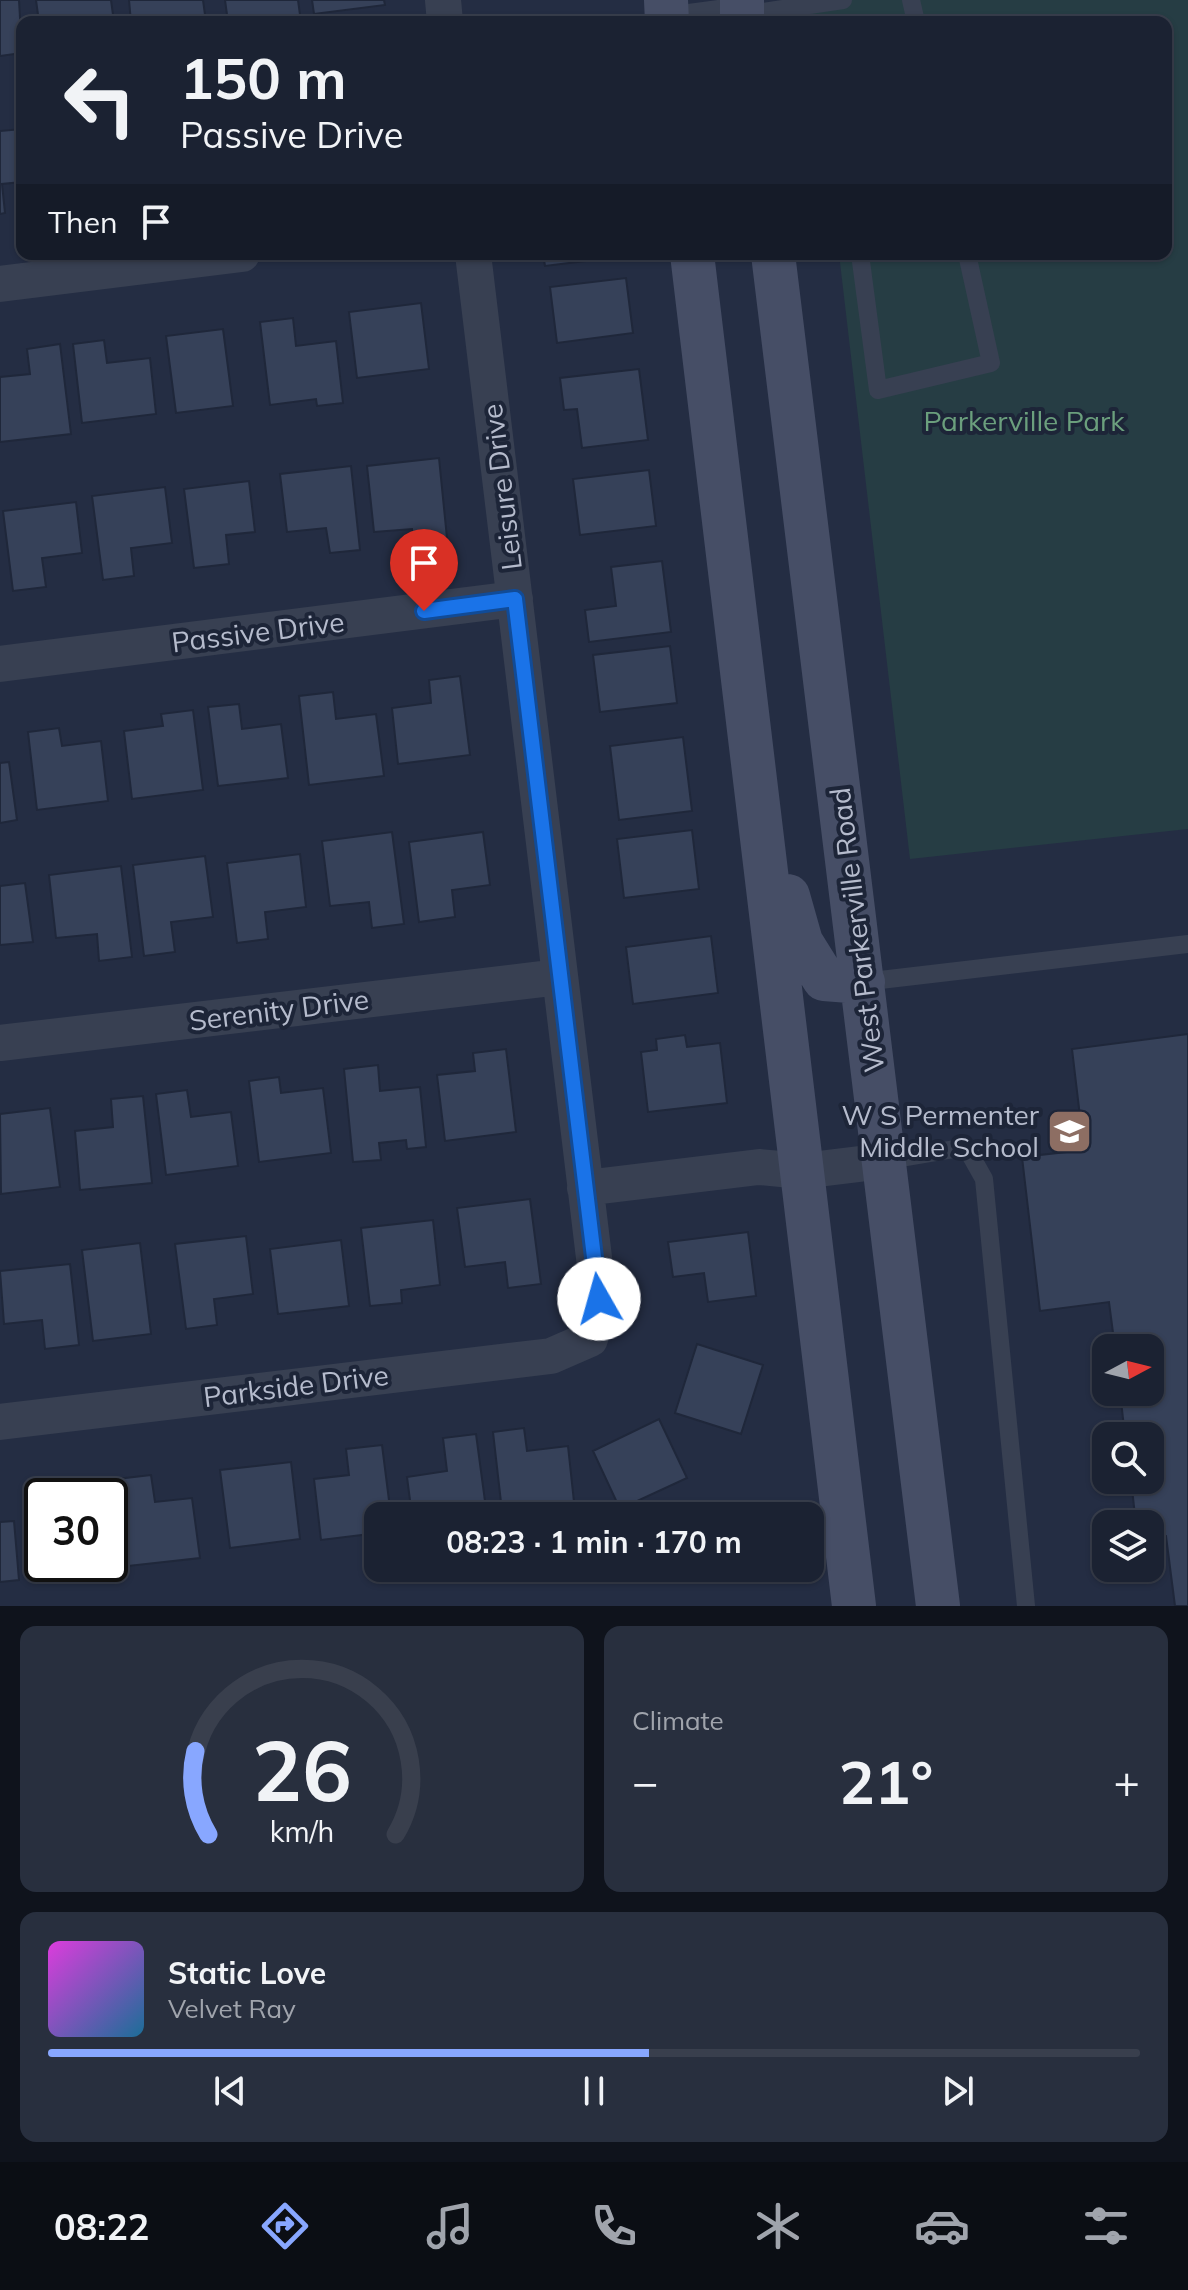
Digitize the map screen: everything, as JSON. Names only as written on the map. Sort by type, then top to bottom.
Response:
[{"type":"main road","points":[[693,260],[854,1606]]},
{"type":"main road","name":"West Parkerville Road","points":[[774,260],[938,1606]]},
{"type":"main road","points":[[749,731],[771,808],[785,885],[801,942],[824,979],[863,982]]},
{"type":"main road","points":[[828,1389],[862,1521],[878,1606]]},
{"type":"street","points":[[720,16],[742,12]]},
{"type":"street","points":[[0,284],[194,260]]},
{"type":"street","name":"Leisure Drive","points":[[474,260],[599,1299],[590,1339]]},
{"type":"street","name":"Passive Drive","points":[[0,664],[515,599]]},
{"type":"street","name":"Serenity Drive","points":[[0,1043],[559,977]]},
{"type":"street","points":[[585,1188],[759,1167],[802,1171],[884,1161]]},
{"type":"street","name":"Parkside Drive","points":[[0,1422],[551,1356],[590,1339]]},
{"type":"lane","points":[[742,12],[834,9]]},
{"type":"lane","points":[[861,260],[878,390],[991,363],[968,260]]},
{"type":"lane","points":[[863,982],[1188,944]]},
{"type":"lane","points":[[884,1161],[966,1147],[984,1179],[1026,1606]]},
{"type":"green space","name":"Parkerville Park","points":[[809,0],[1188,0],[1188,829],[910,859],[840,260],[1172,260],[1172,16],[811,16]]},
{"type":"building","points":[[0,0],[19,0],[16,54],[0,56]]},
{"type":"building","points":[[36,0],[111,0],[113,16],[38,16]]},
{"type":"building","points":[[129,0],[203,0],[205,16],[130,16]]},
{"type":"building","points":[[225,0],[298,0],[300,16],[227,16]]},
{"type":"building","points":[[312,0],[384,0],[385,5],[314,14]]},
{"type":"building","points":[[16,130],[16,183],[2,184],[5,213],[0,214],[0,131]]},
{"type":"building","points":[[544,260],[594,260],[545,266]]},
{"type":"building","points":[[626,278],[633,333],[557,343],[550,287]]},
{"type":"building","points":[[421,303],[429,369],[357,378],[349,312]]},
{"type":"building","points":[[293,318],[296,346],[336,341],[343,403],[317,406],[316,399],[270,405],[260,322]]},
{"type":"building","points":[[223,329],[233,406],[176,413],[166,336]]},
{"type":"building","points":[[104,340],[107,363],[150,358],[156,414],[82,423],[73,344]]},
{"type":"building","points":[[60,344],[71,434],[0,442],[0,377],[30,374],[27,349]]},
{"type":"building","points":[[639,369],[648,440],[582,448],[577,409],[564,410],[560,378]]},
{"type":"building","points":[[439,458],[447,538],[413,542],[412,529],[374,532],[367,466]]},
{"type":"building","points":[[351,466],[360,550],[330,553],[326,528],[287,532],[280,474]]},
{"type":"building","points":[[649,470],[656,526],[580,535],[573,479]]},
{"type":"building","points":[[249,481],[255,532],[226,535],[229,564],[194,568],[184,489]]},
{"type":"building","points":[[165,487],[172,543],[131,548],[134,576],[103,580],[92,496]]},
{"type":"building","points":[[76,502],[82,553],[42,558],[46,587],[13,591],[3,511]]},
{"type":"building","points":[[662,561],[671,632],[589,642],[585,610],[616,606],[611,567]]},
{"type":"building","points":[[670,646],[677,703],[600,712],[593,655]]},
{"type":"building","points":[[460,676],[470,755],[398,764],[392,708],[431,703],[429,680]]},
{"type":"building","points":[[333,692],[336,719],[376,714],[384,776],[309,785],[299,696]]},
{"type":"building","points":[[239,704],[242,729],[281,724],[288,778],[218,786],[208,707]]},
{"type":"building","points":[[193,710],[203,790],[132,799],[124,731],[163,726],[161,714]]},
{"type":"building","points":[[59,728],[62,746],[101,741],[108,801],[37,810],[28,732]]},
{"type":"building","points":[[683,737],[692,811],[619,820],[610,746]]},
{"type":"building","points":[[9,762],[17,820],[0,823],[0,763]]},
{"type":"building","points":[[692,830],[699,889],[624,898],[617,839]]},
{"type":"building","points":[[392,832],[404,924],[372,928],[369,902],[330,906],[322,841]]},
{"type":"building","points":[[483,832],[490,885],[452,890],[455,917],[419,922],[409,842]]},
{"type":"building","points":[[300,854],[306,907],[265,912],[268,939],[237,943],[227,863]]},
{"type":"building","points":[[205,856],[213,917],[171,922],[175,952],[144,956],[133,865]]},
{"type":"building","points":[[121,866],[132,957],[99,961],[97,934],[56,938],[49,875]]},
{"type":"building","points":[[25,883],[33,942],[0,945],[0,886]]},
{"type":"building","points":[[711,936],[718,993],[633,1004],[626,947]]},
{"type":"building","points":[[1188,1034],[1188,1606],[1175,1606],[1164,1536],[1164,1510],[1134,1510],[1133,1494],[1164,1494],[1164,1422],[1123,1422],[1122,1406],[1164,1406],[1164,1334],[1113,1334],[1109,1302],[1040,1311],[1022,1157],[1084,1150],[1072,1049]]},
{"type":"building","points":[[685,1035],[687,1047],[720,1043],[727,1103],[648,1112],[641,1052],[657,1050],[656,1039]]},
{"type":"building","points":[[506,1049],[516,1132],[445,1141],[437,1075],[475,1071],[473,1053]]},
{"type":"building","points":[[378,1065],[380,1091],[420,1087],[426,1147],[407,1149],[406,1140],[379,1143],[381,1160],[353,1162],[344,1069]]},
{"type":"building","points":[[279,1077],[281,1093],[323,1088],[331,1153],[259,1162],[249,1081]]},
{"type":"building","points":[[187,1090],[191,1117],[231,1112],[238,1166],[166,1175],[156,1094]]},
{"type":"building","points":[[143,1096],[152,1183],[80,1190],[75,1131],[113,1127],[111,1099]]},
{"type":"building","points":[[50,1108],[60,1187],[1,1194],[0,1114]]},
{"type":"building","points":[[530,1199],[541,1284],[508,1288],[505,1262],[465,1267],[457,1208]]},
{"type":"building","points":[[433,1220],[440,1285],[401,1290],[402,1303],[370,1306],[361,1228]]},
{"type":"building","points":[[748,1232],[756,1296],[708,1302],[704,1273],[673,1277],[668,1242]]},
{"type":"building","points":[[246,1236],[253,1294],[214,1299],[217,1325],[186,1329],[175,1244]]},
{"type":"building","points":[[341,1240],[349,1306],[278,1314],[270,1249]]},
{"type":"building","points":[[140,1243],[151,1334],[93,1341],[82,1250]]},
{"type":"building","points":[[70,1264],[79,1345],[45,1349],[42,1320],[4,1324],[0,1271]]},
{"type":"building","points":[[697,1344],[763,1365],[741,1434],[675,1413]]},
{"type":"building","points":[[659,1419],[687,1478],[635,1502],[617,1502],[593,1451]]},
{"type":"building","points":[[524,1428],[527,1451],[568,1446],[574,1502],[501,1502],[493,1432]]},
{"type":"building","points":[[476,1434],[485,1502],[410,1502],[407,1477],[447,1471],[443,1438]]},
{"type":"building","points":[[382,1445],[389,1502],[364,1502],[364,1535],[321,1540],[314,1479],[349,1475],[346,1449]]},
{"type":"building","points":[[291,1462],[300,1539],[230,1548],[220,1470]]},
{"type":"building","points":[[151,1475],[155,1502],[192,1498],[200,1558],[128,1566],[128,1478],[126,1478]]},
{"type":"building","points":[[14,1521],[19,1580],[0,1582],[0,1522]]},
{"type":"place","name":"W S Permenter Middle School","points":[[1070,1131]]},
{"type":"route","points":[[424,611],[515,599],[599,1299]]}]
